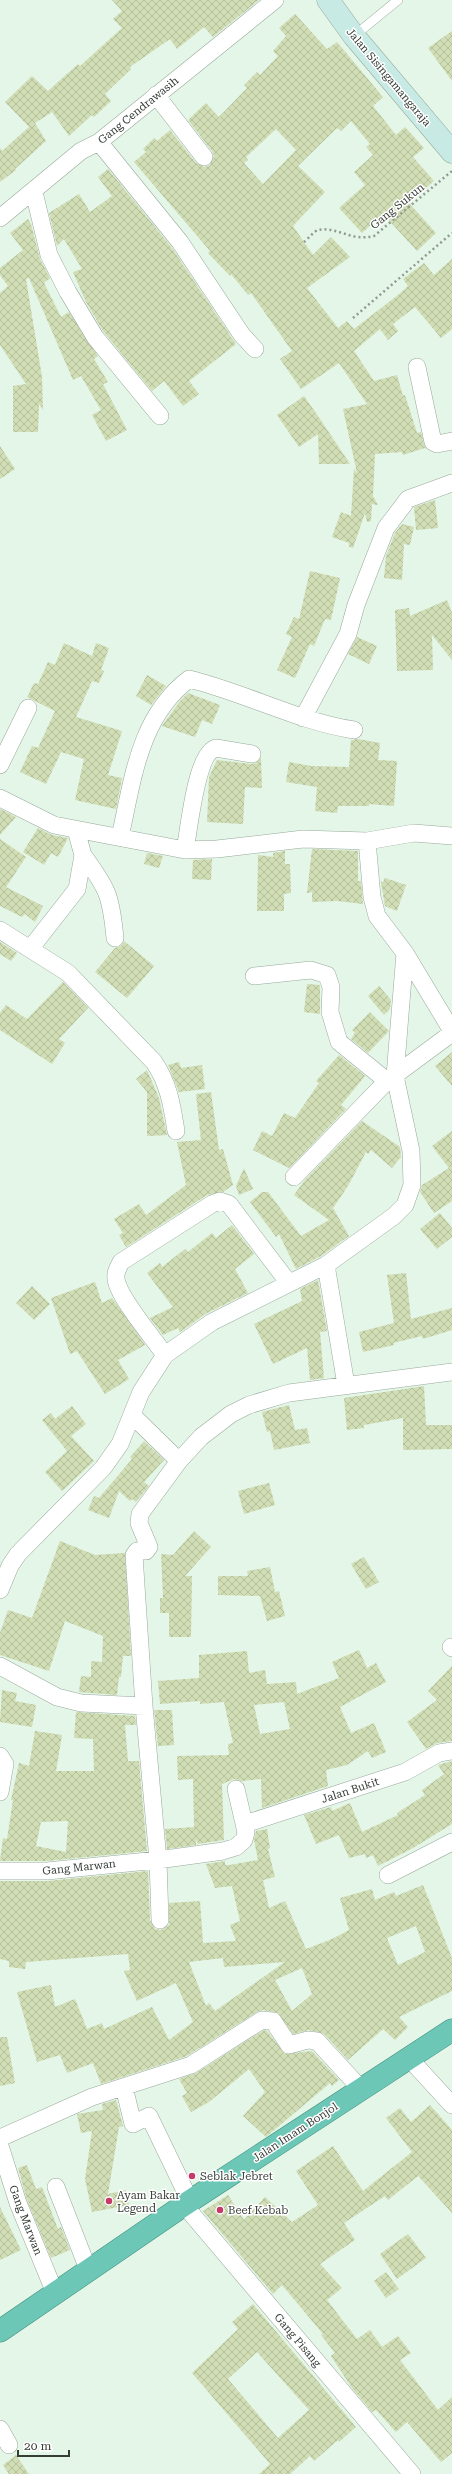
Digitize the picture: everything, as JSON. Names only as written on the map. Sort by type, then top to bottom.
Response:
[{"type":"highway","name":"Jalan Imam Bonjol","points":[[0,2331],[88,2269],[187,2203],[408,2057],[452,2030]]},
{"type":"main road","name":"Jalan Sisingamangaraja","points":[[328,0],[354,36],[452,152]]},
{"type":"street","name":"Gang Cendrawasih","points":[[0,218],[34,192],[81,151],[98,142],[275,0]]},
{"type":"street","points":[[156,95],[204,157]]},
{"type":"street","points":[[98,142],[180,242],[242,335],[255,349]]},
{"type":"street","points":[[34,192],[49,255],[68,292],[95,337],[160,416]]},
{"type":"street","points":[[417,367],[433,442],[437,444],[452,440]]},
{"type":"street","points":[[303,718],[348,634],[356,605],[386,528],[408,499],[452,483]]},
{"type":"street","points":[[120,837],[141,743],[175,689],[189,678],[245,695],[325,726],[354,730]]},
{"type":"street","points":[[0,765],[28,708]]},
{"type":"street","points":[[185,850],[198,780],[204,759],[211,750],[216,748],[252,754]]},
{"type":"street","points":[[0,798],[49,823],[76,830],[185,850],[217,849],[303,839],[367,841],[414,833],[452,836]]},
{"type":"street","points":[[76,830],[83,855],[103,883],[110,898],[115,938]]},
{"type":"street","points":[[294,1177],[391,1079],[452,1032],[405,953],[377,916],[372,897],[367,841]]},
{"type":"street","points":[[30,949],[77,889],[83,855]]},
{"type":"street","points":[[0,930],[68,973],[154,1062],[163,1075],[170,1093],[176,1131]]},
{"type":"street","points":[[0,1590],[10,1566],[18,1554],[103,1468],[120,1444],[133,1416],[140,1392],[165,1356],[212,1322],[288,1282],[326,1265],[394,1216],[405,1205],[412,1185],[411,1151],[391,1079],[405,953]]},
{"type":"street","points":[[254,976],[311,970],[327,975],[331,986],[330,1012],[339,1042],[391,1079]]},
{"type":"street","points":[[165,1356],[123,1296],[116,1281],[116,1272],[121,1262],[212,1204],[220,1201],[229,1204],[288,1282]]},
{"type":"street","points":[[326,1265],[346,1385]]},
{"type":"street","points":[[160,1920],[158,1860],[144,1706],[134,1555],[137,1551],[146,1551],[149,1546],[139,1522],[140,1514],[179,1461],[216,1424],[249,1405],[289,1393],[452,1372]]},
{"type":"street","points":[[133,1416],[179,1461]]},
{"type":"street","points":[[0,1666],[57,1697],[81,1703],[144,1706]]},
{"type":"street","name":"Jalan Bukit","points":[[245,1824],[405,1772],[439,1753],[452,1751]]},
{"type":"street","points":[[0,1756],[5,1764],[0,1792]]},
{"type":"street","points":[[236,1789],[245,1824]]},
{"type":"street","name":"Gang Marwan","points":[[0,1871],[47,1871],[158,1860],[223,1851],[236,1847],[244,1840],[245,1824]]},
{"type":"street","points":[[388,1875],[452,1842]]},
{"type":"street","points":[[0,2138],[92,2097],[191,2065],[262,2020],[273,2021],[289,2045],[308,2040],[317,2041],[361,2089]]},
{"type":"street","points":[[408,2057],[452,2104]]},
{"type":"street","name":"Gang Pisang","points":[[124,2087],[133,2124],[149,2116],[187,2203],[412,2474]]},
{"type":"street","name":"Gang Marwan","points":[[0,2146],[18,2203],[55,2293]]},
{"type":"street","points":[[56,2187],[88,2269]]},
{"type":"street","points":[[0,2428],[9,2445]]},
{"type":"lane","points":[[354,36],[398,0]]},
{"type":"path","name":"Gang Sukun","points":[[304,242],[318,230],[334,230],[363,238],[374,236],[452,171]]},
{"type":"path","points":[[354,318],[452,234]]},
{"type":"building","points":[[112,0],[259,0],[213,37],[204,27],[177,49],[170,39],[130,67],[131,69],[105,94],[111,101],[94,117],[92,115],[69,136],[52,112],[35,123],[46,141],[15,169],[16,170],[0,182],[0,148],[2,151],[29,127],[5,102],[32,76],[48,91],[78,64],[80,66],[122,28],[113,19],[122,11]]},
{"type":"building","points":[[295,14],[327,49],[337,42],[383,97],[373,106],[396,135],[405,127],[424,148],[413,157],[434,181],[409,203],[436,233],[417,251],[383,214],[362,233],[339,208],[365,185],[354,172],[373,155],[366,147],[370,144],[351,121],[341,131],[337,128],[298,166],[325,192],[293,226],[313,255],[331,237],[350,257],[307,288],[338,328],[347,321],[354,329],[408,286],[403,279],[424,263],[434,275],[452,259],[452,329],[441,338],[415,307],[393,324],[398,331],[388,340],[380,329],[354,351],[374,381],[397,375],[417,433],[421,432],[425,448],[403,455],[402,452],[375,454],[373,496],[378,505],[372,504],[371,521],[367,522],[365,513],[353,548],[349,547],[349,543],[332,537],[341,512],[351,516],[354,469],[357,473],[343,409],[367,404],[339,363],[301,389],[280,359],[292,351],[251,293],[248,295],[231,274],[230,276],[208,253],[210,251],[134,162],[146,152],[143,149],[154,138],[157,141],[170,130],[196,163],[205,167],[210,165],[214,156],[212,151],[188,120],[206,103],[219,117],[247,88],[244,85],[257,72],[260,75],[278,56],[273,51],[286,36],[279,28]],"holes":[[[276,129],[296,150],[263,184],[244,163],[248,160],[246,157]]]},
{"type":"building","points":[[452,31],[452,81],[428,48]]},
{"type":"building","points":[[108,169],[172,248],[236,344],[189,381],[199,394],[183,406],[164,381],[152,391],[103,331],[86,302],[73,272],[82,269],[64,239],[57,246],[49,213],[79,194],[90,212],[112,196],[98,177]]},
{"type":"building","points":[[28,219],[31,224],[40,259],[50,278],[44,283],[61,317],[69,312],[98,356],[94,359],[108,382],[103,384],[127,430],[106,441],[92,415],[101,410],[81,376],[73,380],[29,278],[26,279],[42,377],[43,410],[39,404],[38,432],[13,432],[13,386],[26,384],[0,345],[0,293],[8,286],[0,275],[0,268],[23,250],[10,233]]},
{"type":"building","points":[[304,396],[350,464],[319,464],[318,434],[299,447],[277,415]]},
{"type":"building","points":[[0,446],[15,469],[0,479]]},
{"type":"building","points":[[435,500],[438,528],[416,530],[414,507]]},
{"type":"building","points":[[402,524],[414,527],[410,545],[404,544],[402,580],[384,578],[386,556],[395,533]]},
{"type":"building","points":[[310,571],[340,578],[331,620],[325,619],[314,646],[310,644],[295,678],[277,670],[292,637],[286,634],[294,617],[299,619]]},
{"type":"building","points":[[447,600],[452,613],[452,660],[432,635],[433,670],[397,671],[395,610],[409,608],[410,616]]},
{"type":"building","points":[[357,637],[377,646],[369,664],[348,654]]},
{"type":"building","points":[[64,643],[92,656],[96,643],[109,648],[101,670],[104,671],[99,683],[92,681],[76,717],[122,731],[108,775],[122,778],[116,809],[75,800],[84,759],[61,752],[46,784],[20,772],[32,746],[38,748],[55,711],[27,697],[34,683],[38,684],[48,662],[55,665]]},
{"type":"building","points":[[147,675],[166,686],[151,705],[136,696]]},
{"type":"building","points":[[188,693],[220,705],[212,724],[202,720],[195,737],[162,726],[180,701]]},
{"type":"building","points":[[358,739],[380,743],[378,760],[397,761],[394,806],[369,804],[369,806],[338,806],[337,813],[315,811],[317,787],[286,782],[289,762],[311,766],[349,767],[351,740]]},
{"type":"building","points":[[261,757],[262,788],[245,787],[243,824],[207,822],[209,777],[217,760],[251,764],[256,763]]},
{"type":"building","points":[[0,809],[16,817],[0,835]]},
{"type":"building","points":[[38,828],[52,835],[68,838],[58,857],[51,853],[44,865],[23,852]]},
{"type":"building","points":[[0,839],[26,857],[6,887],[43,906],[35,922],[25,914],[22,917],[0,906]]},
{"type":"building","points":[[312,849],[358,851],[358,881],[361,881],[363,904],[337,901],[312,902],[312,892],[307,893]]},
{"type":"building","points":[[285,851],[285,864],[290,864],[291,893],[284,894],[284,911],[257,911],[258,855],[273,857],[273,853]]},
{"type":"building","points":[[147,853],[163,856],[159,868],[144,864]]},
{"type":"building","points":[[212,859],[211,880],[192,879],[193,860]]},
{"type":"building","points":[[385,878],[406,885],[397,911],[385,906],[381,882],[383,882]]},
{"type":"building","points":[[124,941],[154,966],[127,998],[95,972],[115,948],[121,946]]},
{"type":"building","points":[[0,942],[17,953],[11,961],[0,954]]},
{"type":"building","points":[[63,982],[88,1008],[59,1039],[65,1043],[52,1064],[0,1030],[0,1013],[6,1005],[27,1019]]},
{"type":"building","points":[[307,984],[320,985],[320,1014],[304,1012]]},
{"type":"building","points":[[379,986],[391,1000],[390,1009],[384,1015],[368,996]]},
{"type":"building","points":[[370,1012],[389,1031],[368,1053],[351,1039],[355,1033],[352,1030]]},
{"type":"building","points":[[452,1052],[452,1086],[435,1066]]},
{"type":"building","points":[[339,1055],[365,1076],[341,1105],[346,1109],[289,1168],[253,1150],[262,1131],[272,1136],[284,1113],[295,1118],[319,1083],[316,1081]]},
{"type":"building","points":[[179,1062],[181,1068],[202,1065],[205,1089],[179,1092],[168,1065]]},
{"type":"building","points":[[147,1070],[159,1098],[167,1135],[147,1136],[147,1092],[136,1079]]},
{"type":"building","points":[[211,1092],[219,1150],[223,1149],[233,1185],[223,1192],[207,1195],[126,1247],[119,1235],[123,1233],[114,1219],[139,1204],[146,1215],[186,1185],[177,1142],[201,1140],[196,1094]]},
{"type":"building","points":[[362,1121],[400,1147],[401,1157],[392,1168],[371,1150],[368,1154],[366,1152],[348,1186],[333,1208],[349,1236],[321,1256],[296,1269],[279,1234],[276,1237],[250,1202],[262,1192],[268,1192],[301,1236],[329,1220],[294,1195],[305,1180]]},
{"type":"building","points":[[452,1131],[452,1201],[434,1213],[420,1192],[422,1185],[449,1168],[432,1146]]},
{"type":"building","points":[[244,1168],[253,1189],[239,1195],[236,1186]]},
{"type":"building","points":[[440,1213],[452,1228],[452,1237],[437,1249],[420,1229]]},
{"type":"building","points":[[232,1225],[254,1254],[235,1269],[248,1293],[207,1313],[180,1332],[178,1328],[163,1335],[150,1318],[173,1307],[147,1273],[160,1263],[162,1267],[185,1249],[188,1252],[212,1233],[216,1238]]},
{"type":"building","points":[[406,1273],[411,1319],[452,1308],[452,1330],[423,1339],[422,1336],[393,1343],[394,1345],[363,1352],[359,1332],[394,1323],[387,1275]]},
{"type":"building","points":[[318,1280],[327,1331],[320,1332],[324,1378],[310,1380],[307,1348],[273,1364],[254,1324],[302,1301],[300,1289]]},
{"type":"building","points":[[95,1282],[102,1303],[112,1298],[145,1345],[118,1360],[129,1379],[105,1394],[77,1351],[70,1354],[51,1298]]},
{"type":"building","points":[[32,1286],[50,1304],[34,1320],[16,1303]]},
{"type":"building","points":[[424,1386],[426,1425],[452,1425],[452,1449],[403,1450],[403,1418],[364,1425],[364,1428],[347,1430],[344,1398]]},
{"type":"building","points":[[289,1405],[295,1430],[307,1428],[310,1443],[274,1450],[270,1431],[267,1432],[262,1412]]},
{"type":"building","points":[[72,1406],[86,1424],[71,1436],[94,1461],[62,1491],[45,1472],[67,1451],[42,1420],[51,1413],[55,1419]]},
{"type":"building","points":[[144,1441],[164,1460],[144,1482],[149,1486],[136,1502],[132,1499],[130,1501],[119,1491],[109,1518],[88,1510],[94,1496],[99,1498],[132,1459],[130,1457]]},
{"type":"building","points":[[269,1483],[275,1505],[244,1514],[238,1491]]},
{"type":"building","points":[[194,1531],[211,1547],[185,1576],[192,1576],[191,1637],[169,1637],[169,1613],[160,1613],[160,1598],[163,1598],[161,1554],[173,1555]]},
{"type":"building","points":[[60,1541],[95,1555],[125,1553],[131,1656],[123,1656],[121,1677],[119,1677],[117,1695],[79,1692],[81,1676],[91,1677],[91,1661],[102,1662],[103,1636],[65,1621],[49,1671],[0,1655],[0,1633],[8,1610],[32,1618]]},
{"type":"building","points":[[364,1557],[379,1582],[366,1589],[351,1564]]},
{"type":"building","points":[[270,1567],[275,1592],[279,1591],[285,1616],[267,1621],[260,1596],[218,1595],[218,1576],[248,1576],[247,1571]]},
{"type":"building","points":[[359,1650],[367,1668],[376,1663],[386,1682],[340,1707],[351,1733],[374,1723],[386,1752],[372,1758],[368,1751],[347,1765],[326,1770],[328,1786],[262,1808],[261,1779],[242,1781],[234,1779],[222,1784],[224,1840],[198,1844],[196,1839],[196,1845],[167,1849],[165,1829],[194,1827],[193,1779],[178,1780],[177,1756],[229,1755],[228,1744],[233,1743],[224,1702],[200,1704],[200,1701],[160,1704],[158,1681],[199,1678],[199,1655],[247,1651],[249,1673],[265,1670],[267,1684],[296,1682],[297,1694],[339,1678],[332,1662]],"holes":[[[284,1702],[290,1729],[260,1734],[254,1705]]]},
{"type":"building","points":[[452,1666],[452,1741],[437,1743],[426,1749],[407,1722],[437,1700],[428,1691]]},
{"type":"building","points":[[2,1690],[17,1693],[15,1701],[36,1705],[32,1727],[0,1722]]},
{"type":"building","points":[[154,1710],[172,1710],[174,1745],[158,1746]]},
{"type":"building","points":[[76,1712],[135,1716],[136,1725],[125,1725],[128,1761],[139,1761],[147,1851],[47,1861],[0,1861],[3,1838],[7,1839],[13,1800],[11,1800],[19,1763],[29,1766],[35,1731],[62,1735],[56,1771],[94,1771],[93,1739],[74,1738]],"holes":[[[68,1821],[66,1852],[36,1846],[41,1822]]]},
{"type":"building","points":[[452,1761],[452,1824],[413,1848],[378,1866],[373,1855],[366,1858],[365,1854],[349,1858],[339,1835],[316,1844],[304,1815],[331,1807],[332,1811],[350,1803],[362,1832],[398,1815],[397,1813],[425,1795],[422,1790],[444,1774],[438,1765]]},
{"type":"building","points":[[267,1829],[270,1848],[268,1849],[275,1877],[263,1880],[269,1908],[285,1901],[306,1949],[332,1939],[349,1930],[340,1898],[372,1889],[375,1900],[394,1892],[396,1896],[423,1885],[452,1958],[452,1991],[399,2017],[408,2027],[395,2040],[383,2029],[348,2060],[324,2034],[309,2030],[293,2034],[278,2013],[263,2010],[257,2012],[187,2056],[101,2084],[93,2063],[67,2073],[60,2055],[37,2062],[17,1992],[51,1985],[55,2007],[75,1999],[87,2029],[102,2023],[104,2029],[152,2007],[169,2040],[193,2022],[176,1983],[137,2001],[124,1971],[130,1970],[128,1954],[26,1962],[25,1969],[9,1967],[9,1961],[0,1959],[0,1881],[48,1881],[148,1871],[150,1920],[155,1929],[161,1930],[169,1925],[169,1903],[200,1901],[203,1943],[236,1941],[230,1925],[240,1921],[232,1886],[215,1888],[206,1864],[225,1861],[225,1865],[230,1865],[258,1860],[254,1840],[256,1831]],"holes":[[[416,1926],[425,1952],[398,1965],[387,1938]],[[223,1958],[224,1967],[285,1962],[215,2011],[209,2003],[206,2006],[189,1962]],[[302,1968],[312,1994],[292,2011],[275,1980]]]},
{"type":"building","points":[[264,2030],[267,2031],[285,2054],[312,2051],[339,2080],[332,2086],[330,2083],[266,2137],[243,2116],[265,2092],[249,2069],[209,2102],[191,2112],[182,2096],[187,2093],[179,2079],[196,2073]]},
{"type":"building","points":[[0,2037],[7,2037],[15,2083],[0,2086]]},
{"type":"building","points":[[116,2100],[123,2126],[119,2127],[108,2194],[126,2190],[129,2205],[92,2212],[85,2179],[92,2131],[81,2133],[77,2114],[103,2110],[102,2104]]},
{"type":"building","points":[[430,2105],[452,2130],[452,2213],[418,2176],[388,2200],[385,2196],[344,2223],[355,2240],[320,2264],[342,2288],[327,2300],[357,2339],[370,2330],[382,2347],[398,2336],[411,2353],[400,2360],[438,2410],[452,2397],[452,2453],[441,2462],[407,2422],[396,2432],[376,2410],[372,2412],[352,2388],[331,2356],[335,2353],[321,2335],[323,2334],[282,2285],[273,2294],[203,2211],[228,2195],[244,2220],[265,2197],[292,2222],[318,2205],[296,2171],[333,2146],[363,2191],[412,2152],[386,2118],[400,2108],[411,2122]]},
{"type":"building","points":[[27,2165],[36,2189],[42,2187],[58,2229],[61,2227],[70,2250],[51,2258],[27,2200],[18,2168]]},
{"type":"building","points":[[0,2207],[21,2250],[0,2260]]},
{"type":"building","points":[[408,2234],[426,2258],[397,2279],[380,2254]]},
{"type":"building","points":[[386,2272],[399,2289],[386,2298],[374,2281]]},
{"type":"building","points":[[253,2304],[356,2427],[339,2442],[338,2440],[314,2461],[310,2456],[290,2474],[259,2474],[270,2464],[192,2373],[238,2329],[232,2322]],"holes":[[[257,2352],[309,2410],[278,2438],[228,2379]]]},
{"type":"building","points":[[16,2455],[29,2474],[9,2474],[3,2465]]},
{"type":"place","name":"Seblak Jebret","points":[[192,2176]]},
{"type":"place","name":"Ayam Bakar Legend","points":[[109,2201]]},
{"type":"place","name":"Beef Kebab","points":[[220,2210]]}]
